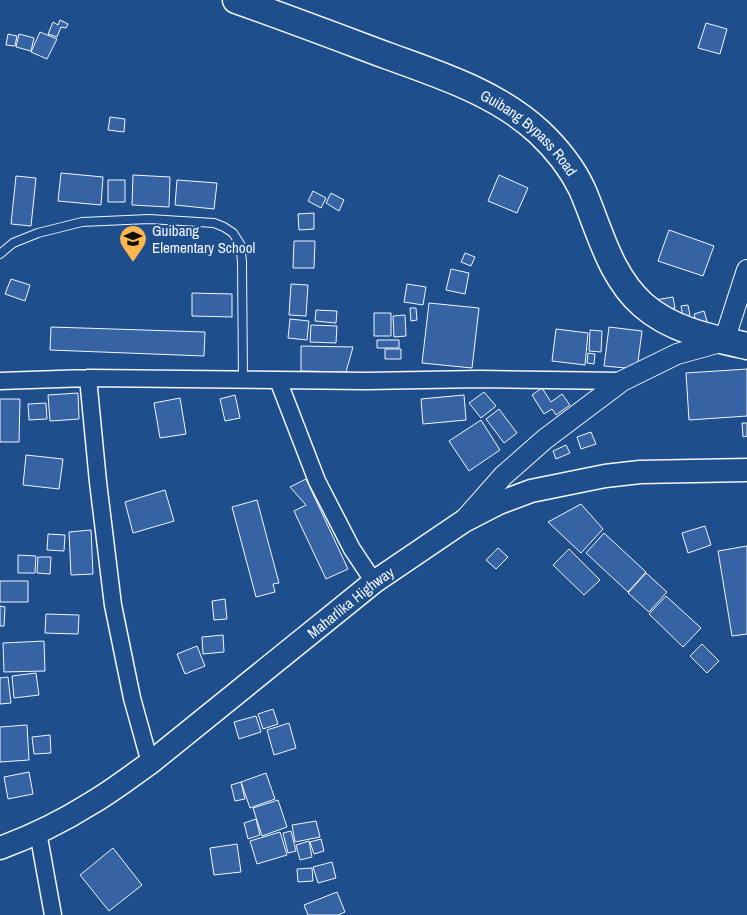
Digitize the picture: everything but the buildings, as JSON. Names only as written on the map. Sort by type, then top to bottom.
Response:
[{"type":"highway","name":"Guibang Bypass Road","points":[[236,0],[463,84],[506,107],[538,131],[562,156],[581,187],[611,261],[623,282],[643,305],[665,320],[694,333],[735,343]]},
{"type":"main road","name":"Maharlika Highway","points":[[0,848],[38,832],[89,805],[150,762],[374,582],[464,521],[499,503],[530,491],[605,476],[640,472],[747,470]]},
{"type":"street","points":[[464,521],[502,476],[545,439],[622,381],[677,354],[735,343],[747,270]]},
{"type":"street","points":[[0,381],[88,378],[622,381]]},
{"type":"street","points":[[88,378],[113,605],[132,698],[150,762]]},
{"type":"street","points":[[278,380],[316,481],[352,549],[374,582]]},
{"type":"street","points":[[38,832],[53,915]]},
{"type":"lane","points":[[0,254],[13,243],[38,233],[82,222],[149,219],[214,223],[224,227],[233,233],[240,244],[242,261],[242,380]]},
{"type":"place","name":"Guibang Elementary School","points":[[133,263]]}]
